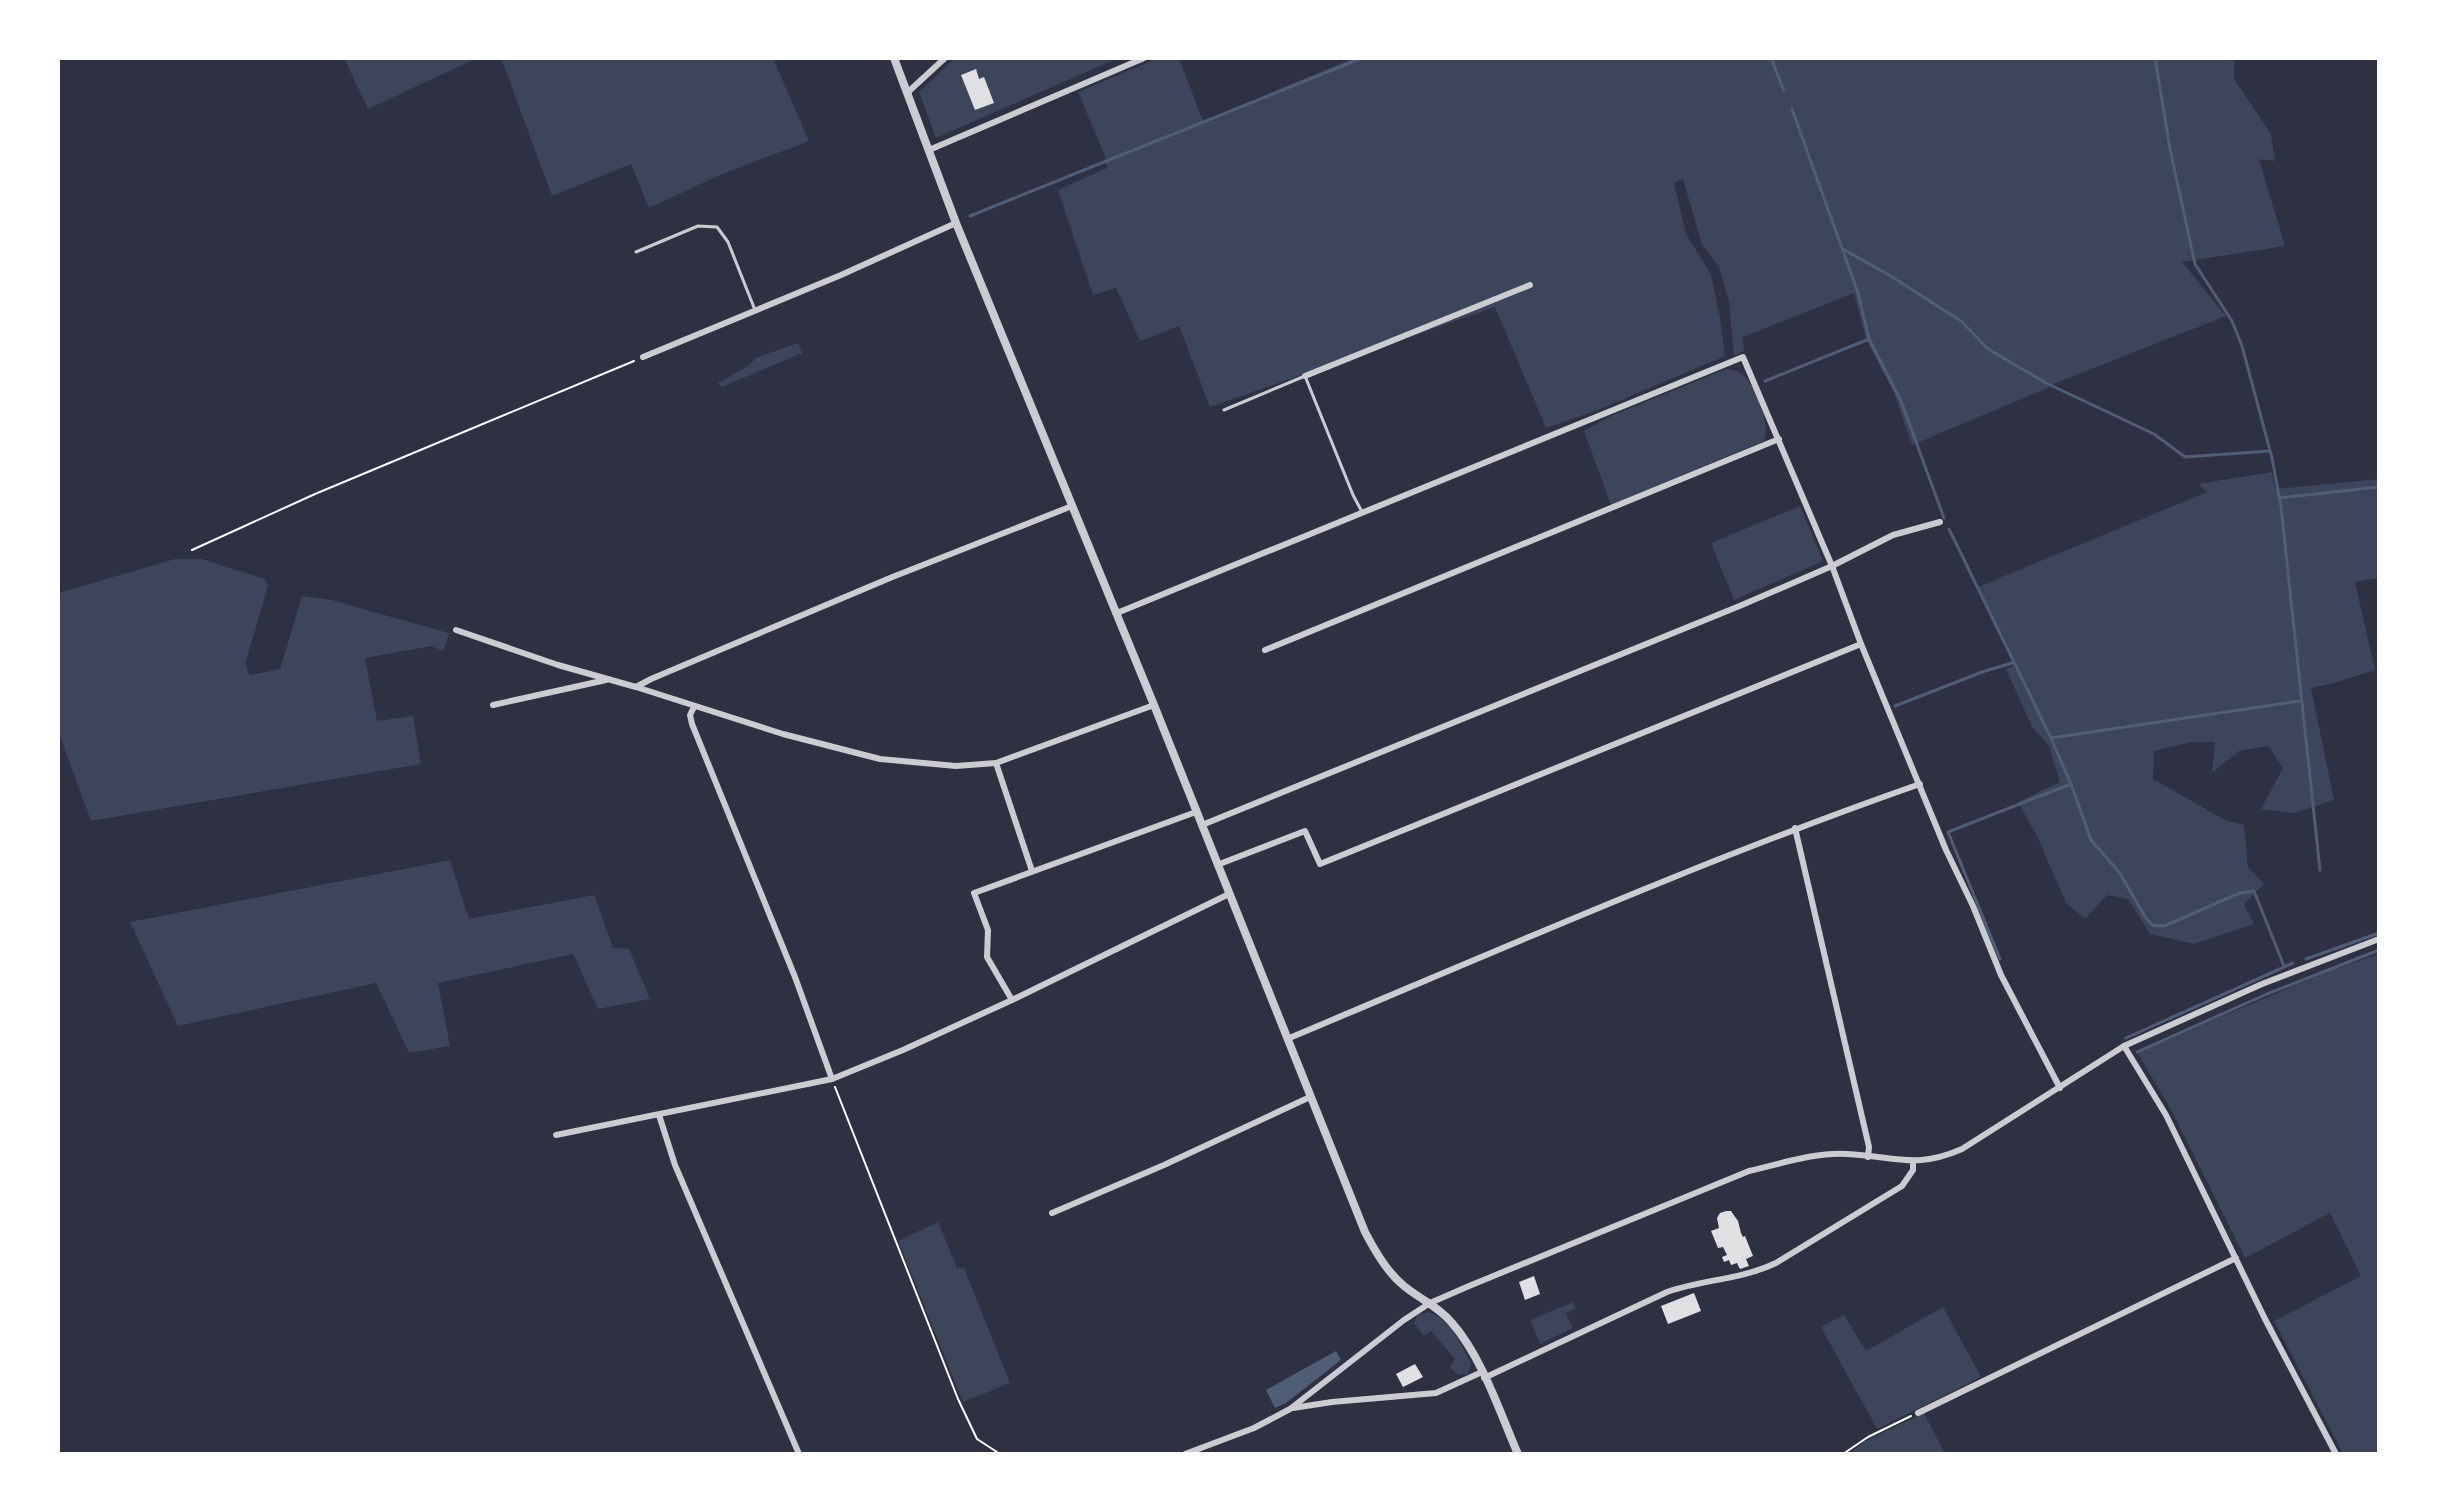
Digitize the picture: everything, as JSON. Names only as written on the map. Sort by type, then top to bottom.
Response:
[{"type":"street","points":[[894,58],[956,223],[1117,613],[1343,1183],[1371,1243],[1393,1276],[1456,1327],[1483,1375],[1518,1454]]},
{"type":"street","points":[[907,93],[945,58]]},
{"type":"street","points":[[929,150],[1144,58]]},
{"type":"street","points":[[643,357],[841,275],[956,223]]},
{"type":"street","points":[[1305,376],[1530,285]]},
{"type":"street","points":[[1117,613],[1743,357],[1832,566],[1946,850],[2001,975],[2060,1088]]},
{"type":"street","points":[[1265,650],[1779,439]]},
{"type":"street","points":[[636,687],[890,578],[1072,506]]},
{"type":"street","points":[[1202,825],[1832,566],[1893,535],[1940,522]]},
{"type":"street","points":[[456,630],[694,707],[880,759],[956,766],[996,763],[1154,705]]},
{"type":"street","points":[[1217,865],[1305,831],[1320,864],[1861,644]]},
{"type":"street","points":[[493,705],[609,680]]},
{"type":"street","points":[[694,707],[690,715],[692,724],[795,977],[832,1079]]},
{"type":"street","points":[[996,763],[1032,871]]},
{"type":"street","points":[[1287,1039],[1795,828],[1920,784]]},
{"type":"street","points":[[1012,1000],[987,957],[988,930],[974,893],[1196,812]]},
{"type":"street","points":[[1795,828],[1869,1147],[1868,1157]]},
{"type":"street","points":[[556,1135],[832,1079],[1012,1000],[1229,894]]},
{"type":"street","points":[[1185,1454],[1254,1428],[1290,1409],[1430,1303],[1749,1171],[1846,1153],[1913,1162],[1931,1161],[1962,1149],[2124,1046],[2262,984],[2379,939]]},
{"type":"street","points":[[2124,1046],[2166,1115],[2336,1454]]},
{"type":"street","points":[[1052,1213],[1310,1097]]},
{"type":"street","points":[[659,1115],[675,1165],[799,1454]]},
{"type":"street","points":[[1290,1409],[1436,1393],[1667,1292],[1761,1270],[1902,1186],[1913,1170],[1913,1162]]},
{"type":"street","points":[[1918,1413],[2236,1258]]},
{"type":"lane","points":[[636,252],[698,226],[717,227],[728,242],[755,310]]},
{"type":"lane","points":[[1224,410],[1305,376],[1363,514]]},
{"type":"path","points":[[192,550],[315,494],[643,357]]},
{"type":"path","points":[[832,1079],[958,1399],[977,1439],[1000,1454]]},
{"type":"path","points":[[1843,1454],[1868,1437],[1918,1413]]},
{"type":"shaded area","points":[[344,58],[477,58],[368,109]]},
{"type":"shaded area","points":[[501,58],[773,58],[809,141],[720,175],[649,208],[631,164],[552,196]]},
{"type":"shaded area","points":[[955,58],[1118,58],[936,138],[919,92]]},
{"type":"shaded area","points":[[1159,58],[1179,58],[1203,121],[1354,58],[2234,58],[2234,79],[2271,134],[2275,161],[2259,159],[2285,246],[2182,262],[2226,316],[2056,383],[1912,445],[1894,393],[1866,339],[1854,293],[1743,337],[1744,351],[1734,356],[1729,301],[1719,267],[1702,244],[1683,179],[1674,183],[1686,234],[1711,274],[1725,356],[1598,410],[1546,428],[1495,307],[1210,407],[1179,326],[1140,341],[1116,288],[1093,295],[1058,190],[1107,168],[1105,156],[1078,92]]},
{"type":"shaded area","points":[[798,343],[802,353],[722,387],[718,383],[756,358]]},
{"type":"shaded area","points":[[1726,369],[1737,371],[1745,377],[1756,393],[1766,425],[1764,441],[1611,505],[1584,431],[1609,417]]},
{"type":"shaded area","points":[[2272,472],[2275,489],[2379,479],[2379,578],[2355,582],[2375,670],[2311,688],[2334,800],[2294,813],[2261,809],[2283,768],[2268,746],[2239,751],[2212,773],[2215,742],[2192,742],[2154,751],[2153,779],[2225,820],[2244,825],[2248,867],[2264,884],[2244,904],[2254,924],[2194,944],[2150,934],[2128,899],[2107,895],[2085,919],[2066,903],[2037,836],[2018,802],[2060,782],[2049,746],[2032,727],[2006,669],[2016,664],[1978,587],[2207,492],[2198,484]]},
{"type":"shaded area","points":[[1800,506],[1822,559],[1734,600],[1711,543]]},
{"type":"shaded area","points":[[175,559],[202,559],[265,579],[268,586],[245,664],[250,675],[280,669],[302,596],[331,600],[449,633],[443,651],[432,646],[365,658],[377,721],[413,716],[421,764],[91,821],[58,731],[58,593]]},
{"type":"shaded area","points":[[450,860],[469,919],[594,895],[613,948],[629,949],[650,999],[598,1009],[573,954],[438,983],[450,1046],[409,1053],[376,983],[178,1026],[130,922]]},
{"type":"shaded area","points":[[2379,954],[2379,1454],[2343,1454],[2274,1321],[2361,1276],[2330,1213],[2245,1258],[2171,1110],[2137,1052],[2332,970]]},
{"type":"shaded area","points":[[938,1222],[957,1268],[964,1268],[1010,1383],[963,1402],[898,1241]]},
{"type":"shaded area","points":[[1573,1302],[1576,1308],[1566,1313],[1573,1328],[1540,1344],[1530,1320]]},
{"type":"shaded area","points":[[1943,1307],[1981,1377],[1877,1429],[1821,1327],[1844,1315],[1866,1351]]},
{"type":"shaded area","points":[[1428,1312],[1443,1320],[1454,1333],[1471,1363],[1468,1374],[1458,1375],[1450,1367],[1455,1359],[1431,1331],[1424,1336],[1414,1323],[1418,1315]]},
{"type":"shaded area","points":[[1336,1351],[1341,1360],[1286,1403],[1275,1408],[1266,1390]]},
{"type":"shaded area","points":[[1924,1413],[1945,1454],[1855,1454],[1853,1451],[1865,1441]]},
{"type":"building","points":[[976,69],[979,79],[984,77],[994,103],[975,110],[961,75]]},
{"type":"building","points":[[1731,1211],[1738,1221],[1753,1256],[1746,1259],[1749,1266],[1740,1269],[1737,1263],[1731,1265],[1729,1260],[1724,1262],[1722,1257],[1727,1255],[1723,1247],[1718,1248],[1711,1231],[1719,1228],[1717,1218]]},
{"type":"building","points":[[1534,1276],[1540,1294],[1525,1300],[1519,1282]]},
{"type":"building","points":[[1694,1293],[1701,1311],[1668,1324],[1661,1306]]},
{"type":"building","points":[[1415,1364],[1423,1377],[1403,1387],[1396,1374]]},
{"type":"waterway","points":[[970,216],[1362,58]]},
{"type":"waterway","points":[[1771,58],[1784,91]]},
{"type":"waterway","points":[[2155,58],[2170,149],[2195,264],[2232,321],[2242,346],[2272,458],[2281,507],[2320,870]]},
{"type":"waterway","points":[[1792,109],[1858,293],[1869,339],[1901,401],[1944,518]]},
{"type":"waterway","points":[[1843,249],[1961,321],[1988,349],[2046,383],[2154,434],[2185,457],[2270,451]]},
{"type":"waterway","points":[[1765,381],[1869,339]]},
{"type":"waterway","points":[[2280,498],[2379,487]]},
{"type":"waterway","points":[[1949,529],[2051,738],[2091,840],[2119,872],[2146,918],[2152,925],[2164,926],[2240,893],[2254,891],[2284,966]]},
{"type":"waterway","points":[[1895,706],[2012,663]]},
{"type":"waterway","points":[[2051,738],[2300,701]]},
{"type":"waterway","points":[[2000,959],[1948,832],[2071,784]]},
{"type":"waterway","points":[[2306,959],[2379,933]]},
{"type":"waterway","points":[[2137,1052],[2267,994],[2379,950]]},
{"type":"waterway","points":[[2126,1038],[2293,963]]}]
